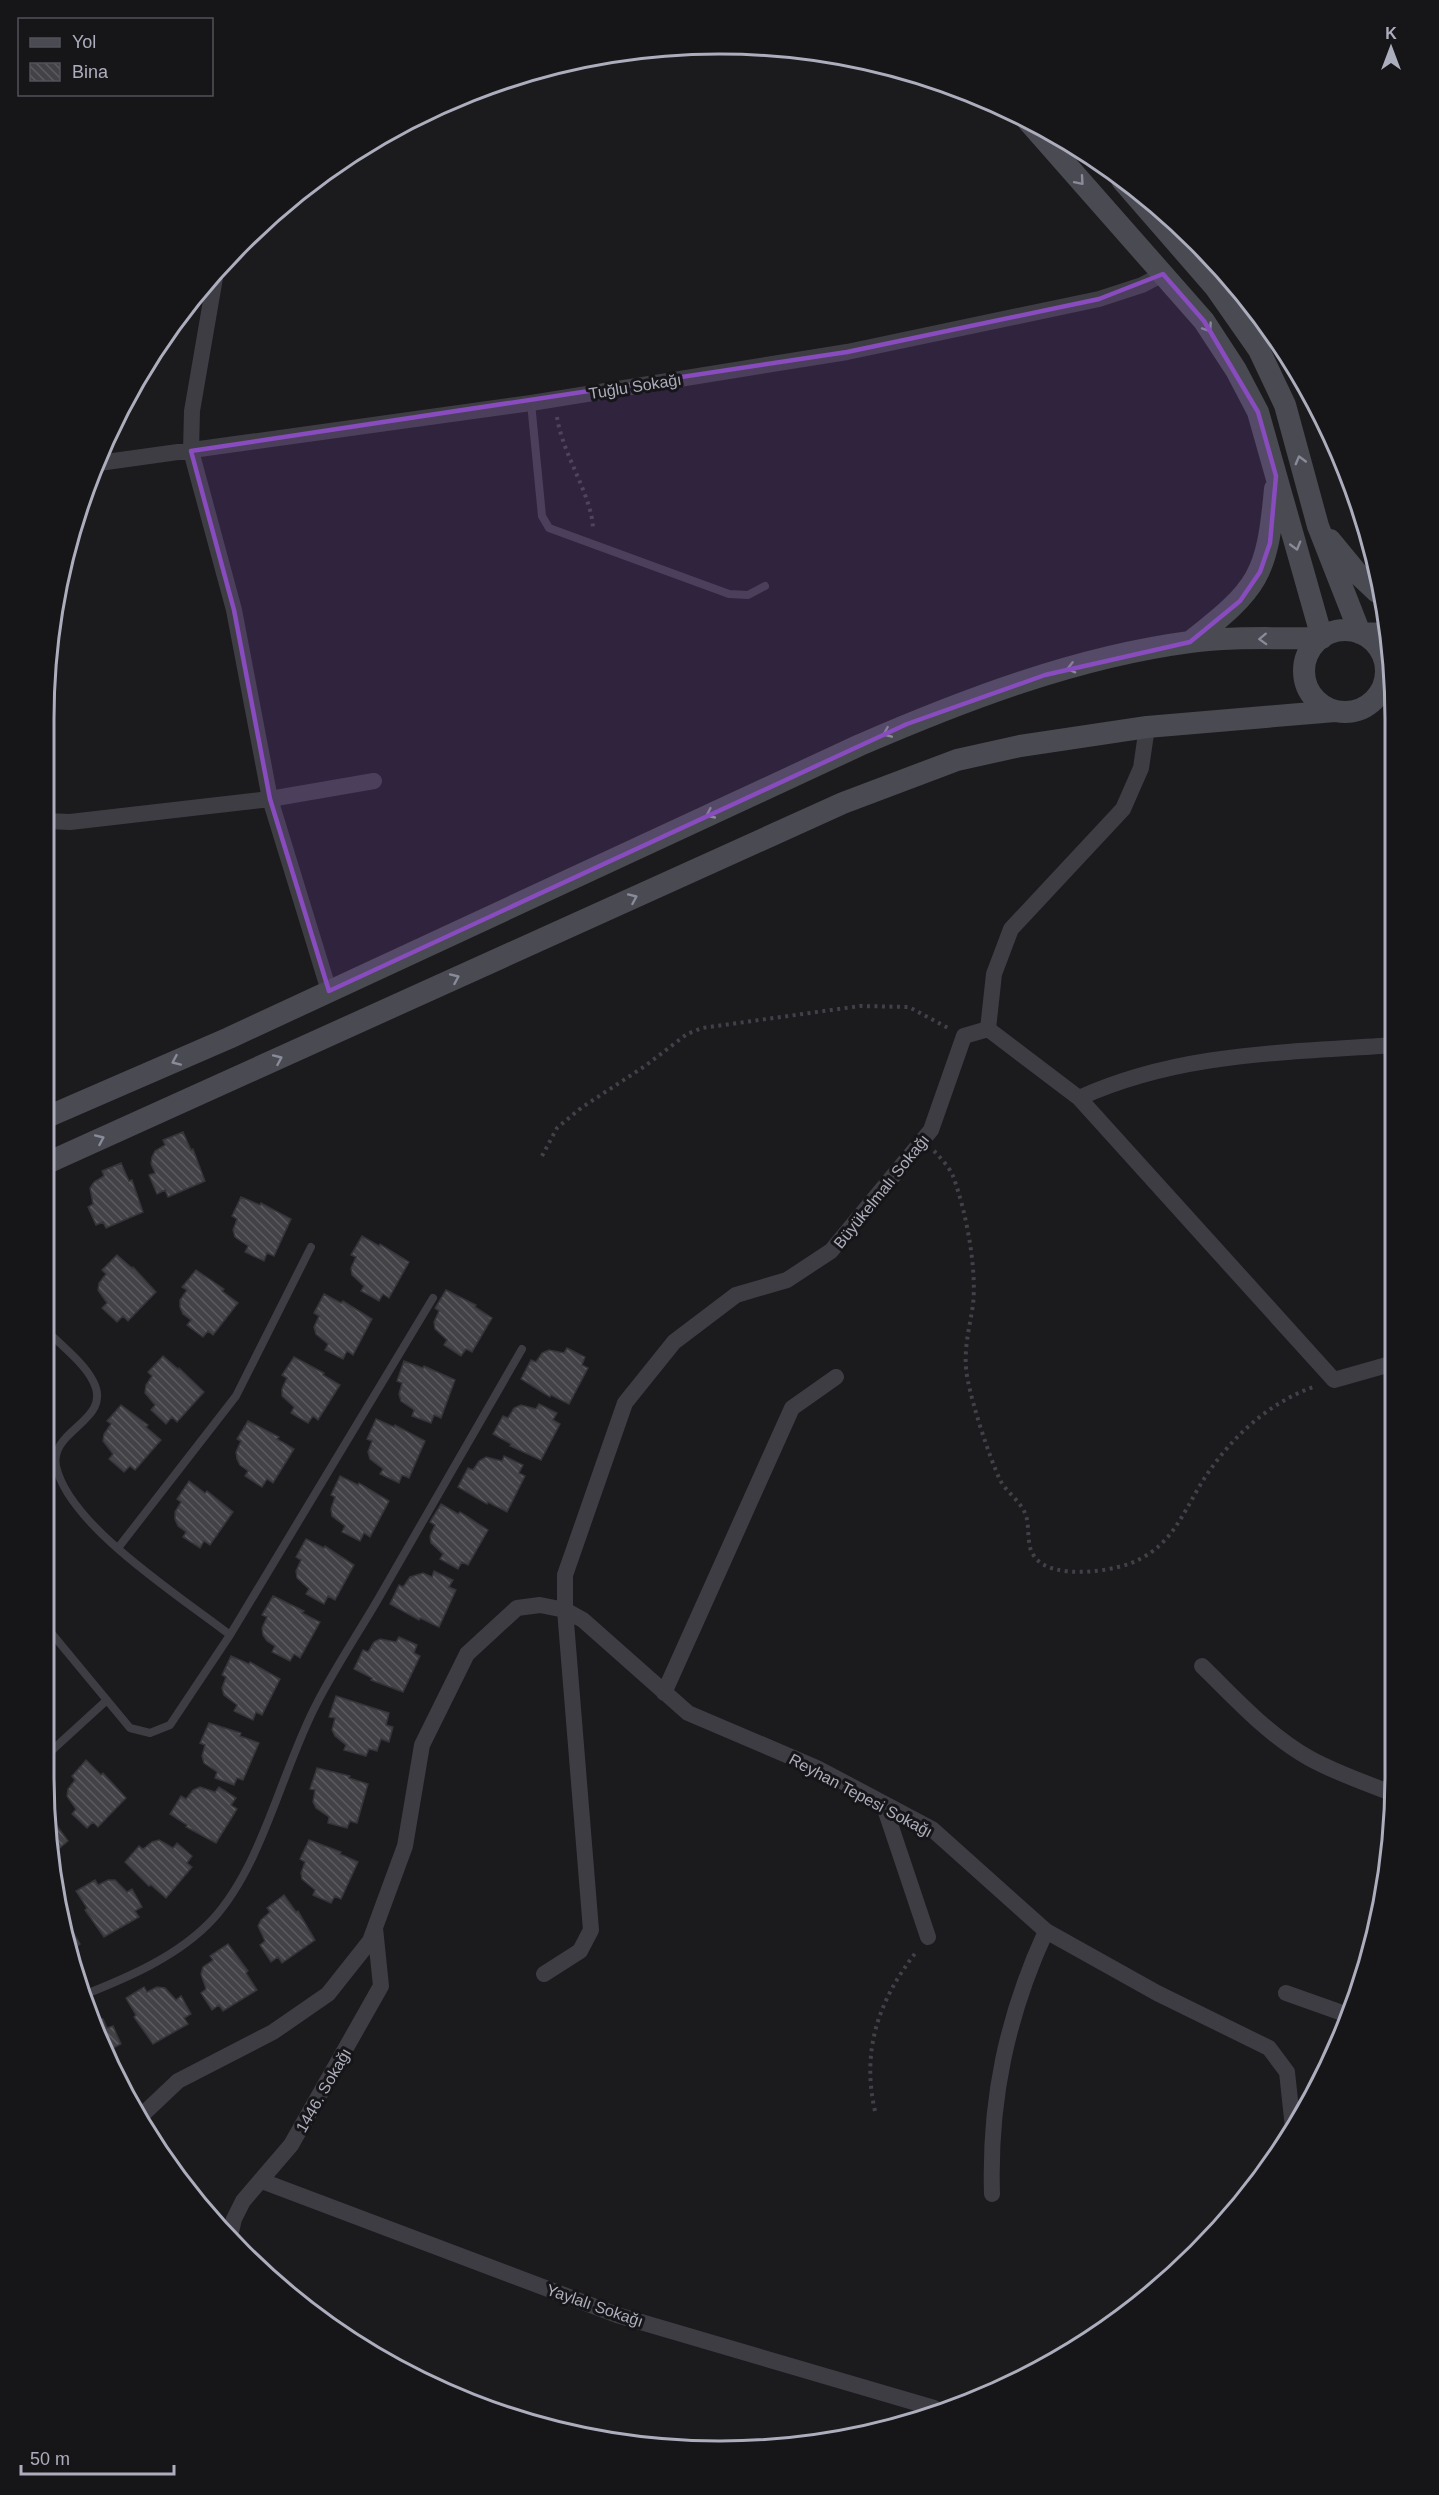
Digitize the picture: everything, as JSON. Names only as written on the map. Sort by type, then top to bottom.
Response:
[{"type":"street","points":[[1042,138],[1204,321],[1236,370],[1258,412],[1322,638]]},
{"type":"street","points":[[1196,256],[1259,350],[1285,405],[1318,526],[1360,633],[1381,652]]},
{"type":"street","name":"Tuğlu Sokağı","points":[[106,462],[531,403],[750,369],[942,334],[1099,299],[1142,285],[1163,274]]},
{"type":"street","points":[[213,288],[192,411],[191,451],[234,610],[270,799],[329,991]]},
{"type":"street","points":[[1190,642],[1240,601],[1260,572],[1270,543],[1276,476]]},
{"type":"street","points":[[1318,526],[1371,586]]},
{"type":"street","points":[[54,1114],[329,991],[907,724],[1045,675],[1190,642],[1322,638],[1341,631],[1379,634]]},
{"type":"street","points":[[1322,638],[1306,659],[1304,672],[1313,697],[1323,706],[1335,711]]},
{"type":"street","points":[[1362,709],[1373,701],[1384,682]]},
{"type":"street","points":[[54,1160],[879,788],[957,760],[1020,746],[1147,727],[1385,705]]},
{"type":"street","points":[[988,1029],[994,974],[1011,929],[1123,809],[1142,768],[1147,727]]},
{"type":"street","points":[[54,821],[70,822],[270,799],[374,781]]},
{"type":"street","points":[[964,1036],[988,1029]]},
{"type":"street","points":[[988,1029],[1079,1098],[1334,1380],[1385,1366]]},
{"type":"street","name":"Büyükelmalı Sokağı","points":[[544,1974],[580,1952],[587,1941],[592,1917],[565,1610],[565,1575],[625,1403],[674,1342],[736,1295],[787,1280],[831,1251],[931,1130],[964,1036]]},
{"type":"street","points":[[1079,1098],[1131,1076],[1191,1062],[1385,1046]]},
{"type":"street","points":[[664,1693],[792,1408],[836,1377]]},
{"type":"street","points":[[145,2112],[178,2081],[273,2032],[328,1994],[370,1941],[405,1846],[422,1745],[467,1654],[517,1608],[540,1605],[565,1610]]},
{"type":"street","name":"Reyhan Tepesi Sokağı","points":[[565,1610],[583,1620],[687,1713],[817,1768],[932,1829],[1046,1931],[1157,1993],[1269,2048],[1287,2072],[1292,2115]]},
{"type":"street","points":[[1202,1666],[1266,1729],[1297,1751],[1324,1766],[1385,1790]]},
{"type":"street","points":[[883,1803],[928,1937]]},
{"type":"street","name":"1446. Sokağı","points":[[232,2228],[243,2201],[291,2145],[381,1986],[375,1927]]},
{"type":"street","points":[[992,2194],[993,2117],[1005,2041],[1019,1994],[1046,1931]]},
{"type":"street","points":[[1286,1993],[1341,2012]]},
{"type":"street","name":"Yaylalı Sokağı","points":[[262,2181],[617,2315],[932,2406]]},
{"type":"lane","points":[[531,403],[544,523],[556,532],[729,594],[748,595],[765,586]]},
{"type":"lane","points":[[118,1548],[236,1396],[311,1247]]},
{"type":"lane","points":[[54,1636],[130,1728],[143,1733],[164,1729],[170,1725],[230,1635],[433,1298]]},
{"type":"lane","points":[[54,1338],[88,1374],[97,1394],[93,1413],[61,1444],[56,1458],[63,1485],[80,1512],[118,1548],[230,1635]]},
{"type":"lane","points":[[90,1992],[124,1977],[187,1942],[213,1919],[235,1890],[261,1837],[288,1765],[317,1702],[522,1349]]},
{"type":"lane","points":[[54,1748],[107,1700]]},
{"type":"path","points":[[555,399],[565,452],[591,513],[591,544]]},
{"type":"path","points":[[542,1156],[557,1128],[581,1108],[645,1066],[687,1034],[702,1028],[860,1006],[884,1006],[909,1007],[964,1036]]},
{"type":"path","points":[[923,1140],[952,1175],[972,1253],[974,1287],[965,1353],[971,1394],[995,1469],[1003,1486],[1026,1515],[1032,1554],[1042,1565],[1064,1570],[1108,1570],[1139,1560],[1152,1552],[1174,1532],[1212,1467],[1245,1429],[1287,1399],[1334,1380]]},
{"type":"path","points":[[875,2111],[869,2074],[876,2020],[890,1989],[928,1937]]},
{"type":"highlighted area","points":[[1163,274],[1204,321],[1258,412],[1276,476],[1270,543],[1260,572],[1240,601],[1190,642],[1045,675],[907,724],[329,991],[270,799],[234,610],[191,451],[847,352],[1099,299]]},
{"type":"building","points":[[183,1132],[191,1150],[193,1149],[205,1181],[168,1197],[165,1190],[157,1194],[149,1175],[155,1173],[151,1164],[152,1157],[155,1151],[165,1145],[163,1140]]},
{"type":"building","points":[[121,1163],[129,1181],[132,1180],[143,1212],[106,1228],[103,1222],[96,1225],[88,1207],[93,1204],[90,1188],[94,1182],[104,1176],[102,1171]]},
{"type":"building","points":[[241,1197],[260,1205],[261,1203],[291,1219],[274,1256],[267,1253],[264,1261],[245,1252],[248,1246],[235,1237],[233,1230],[237,1219],[232,1216]]},
{"type":"building","points":[[362,1236],[409,1262],[389,1298],[383,1294],[379,1301],[361,1291],[364,1286],[352,1275],[351,1268],[356,1257],[351,1255]]},
{"type":"building","points":[[117,1255],[133,1267],[156,1292],[128,1321],[123,1316],[117,1322],[102,1308],[107,1303],[98,1290],[99,1283],[106,1274],[102,1270]]},
{"type":"building","points":[[196,1270],[224,1289],[222,1291],[238,1303],[213,1335],[208,1331],[203,1337],[187,1325],[191,1320],[183,1314],[180,1307],[180,1300],[187,1290],[182,1287]]},
{"type":"building","points":[[446,1290],[476,1305],[475,1307],[492,1318],[472,1352],[466,1349],[461,1356],[444,1345],[447,1340],[435,1329],[434,1322],[439,1311],[435,1308]]},
{"type":"building","points":[[324,1294],[341,1303],[343,1301],[372,1319],[353,1355],[347,1351],[343,1359],[325,1350],[328,1344],[316,1334],[314,1327],[319,1316],[314,1313]]},
{"type":"building","points":[[567,1348],[585,1357],[582,1365],[588,1368],[569,1404],[551,1395],[550,1397],[521,1379],[531,1360],[536,1362],[542,1353],[549,1350],[564,1353]]},
{"type":"building","points":[[163,1356],[204,1392],[177,1422],[172,1417],[166,1424],[151,1410],[155,1405],[145,1393],[146,1385],[152,1376],[148,1372]]},
{"type":"building","points":[[294,1357],[324,1373],[323,1375],[340,1385],[318,1420],[313,1416],[308,1423],[291,1413],[294,1407],[282,1396],[282,1389],[287,1378],[282,1375]]},
{"type":"building","points":[[404,1361],[423,1368],[424,1366],[455,1380],[441,1418],[434,1415],[431,1423],[412,1416],[414,1410],[401,1401],[399,1394],[402,1383],[397,1381]]},
{"type":"building","points":[[539,1404],[557,1413],[553,1420],[560,1424],[541,1460],[510,1446],[511,1444],[493,1434],[503,1416],[508,1418],[514,1408],[521,1405],[536,1409]]},
{"type":"building","points":[[121,1405],[148,1425],[146,1427],[161,1440],[135,1470],[130,1466],[124,1472],[109,1459],[113,1454],[103,1441],[104,1434],[111,1424],[107,1421]]},
{"type":"building","points":[[376,1419],[394,1427],[395,1425],[425,1441],[409,1478],[402,1475],[399,1483],[380,1474],[383,1469],[370,1459],[368,1452],[372,1441],[367,1439]]},
{"type":"building","points":[[248,1421],[279,1437],[277,1439],[294,1449],[273,1483],[267,1479],[262,1487],[245,1476],[248,1471],[240,1465],[237,1459],[236,1452],[241,1441],[237,1439]]},
{"type":"building","points":[[504,1456],[523,1465],[519,1473],[525,1476],[507,1512],[488,1502],[487,1504],[458,1487],[468,1468],[473,1470],[479,1461],[486,1457],[502,1461]]},
{"type":"building","points":[[340,1476],[358,1485],[359,1483],[389,1501],[370,1537],[364,1533],[360,1541],[342,1532],[345,1526],[332,1516],[331,1509],[335,1497],[331,1495]]},
{"type":"building","points":[[189,1481],[205,1493],[207,1491],[233,1512],[210,1545],[204,1541],[200,1548],[183,1537],[186,1532],[178,1526],[175,1519],[175,1512],[181,1502],[177,1499]]},
{"type":"building","points":[[441,1504],[458,1514],[460,1512],[488,1530],[468,1565],[462,1562],[458,1569],[440,1559],[443,1554],[431,1543],[430,1536],[435,1525],[430,1522]]},
{"type":"building","points":[[306,1539],[324,1548],[325,1546],[354,1565],[335,1600],[328,1596],[324,1604],[306,1594],[309,1589],[297,1578],[296,1571],[301,1560],[296,1557]]},
{"type":"building","points":[[434,1571],[453,1580],[449,1587],[456,1590],[439,1627],[420,1618],[419,1620],[390,1604],[399,1585],[403,1587],[410,1577],[423,1573],[432,1577]]},
{"type":"building","points":[[273,1596],[304,1611],[302,1613],[320,1622],[300,1658],[294,1654],[290,1661],[272,1652],[275,1646],[263,1635],[262,1628],[267,1617],[262,1615]]},
{"type":"building","points":[[399,1637],[417,1645],[414,1653],[420,1656],[403,1692],[371,1680],[372,1678],[354,1669],[363,1650],[368,1652],[374,1642],[380,1639],[396,1642]]},
{"type":"building","points":[[231,1656],[249,1664],[250,1662],[280,1679],[262,1715],[256,1712],[253,1720],[234,1711],[237,1705],[224,1695],[222,1688],[226,1677],[222,1675]]},
{"type":"building","points":[[336,1696],[389,1713],[386,1725],[393,1727],[389,1742],[381,1739],[377,1751],[369,1749],[366,1756],[344,1750],[346,1745],[335,1736],[332,1730],[335,1718],[329,1717]]},
{"type":"building","points":[[209,1723],[241,1733],[240,1736],[259,1743],[243,1780],[237,1778],[234,1785],[215,1778],[217,1772],[204,1763],[202,1756],[205,1745],[200,1743]]},
{"type":"building","points":[[86,1760],[101,1775],[103,1773],[126,1798],[98,1827],[93,1822],[87,1828],[72,1814],[76,1809],[67,1796],[68,1789],[75,1780],[72,1776]]},
{"type":"building","points":[[317,1768],[350,1776],[349,1778],[368,1784],[357,1823],[350,1821],[347,1828],[328,1823],[329,1817],[316,1808],[313,1802],[315,1790],[310,1789]]},
{"type":"building","points":[[200,1787],[215,1792],[219,1787],[236,1798],[231,1805],[237,1809],[216,1843],[186,1827],[187,1825],[170,1814],[181,1796],[186,1799],[193,1790]]},
{"type":"building","points":[[56,1824],[68,1841],[58,1849]]},
{"type":"building","points":[[159,1840],[173,1848],[177,1843],[192,1856],[187,1863],[192,1867],[166,1898],[151,1885],[149,1886],[125,1862],[139,1846],[143,1849]]},
{"type":"building","points":[[309,1840],[341,1852],[340,1854],[358,1862],[341,1899],[335,1896],[331,1903],[313,1895],[315,1890],[302,1879],[301,1873],[305,1862],[300,1859]]},
{"type":"building","points":[[95,1880],[98,1885],[108,1880],[115,1880],[127,1892],[132,1889],[142,1907],[135,1911],[139,1917],[104,1937],[85,1910],[87,1908],[76,1891]]},
{"type":"building","points":[[284,1895],[296,1912],[298,1911],[315,1940],[282,1963],[278,1957],[271,1962],[260,1945],[265,1941],[258,1926],[270,1912],[267,1908]]},
{"type":"building","points":[[73,1933],[80,1944],[77,1946]]},
{"type":"building","points":[[228,1944],[248,1971],[246,1973],[257,1990],[223,2011],[219,2005],[212,2010],[201,1993],[206,1989],[201,1974],[203,1967],[213,1960],[210,1956]]},
{"type":"building","points":[[144,1987],[147,1992],[157,1987],[165,1988],[176,2000],[181,1996],[191,2014],[184,2018],[188,2024],[153,2044],[134,2017],[136,2015],[126,1998]]},
{"type":"building","points":[[100,2018],[107,2028],[113,2026],[121,2044],[113,2048]]}]
